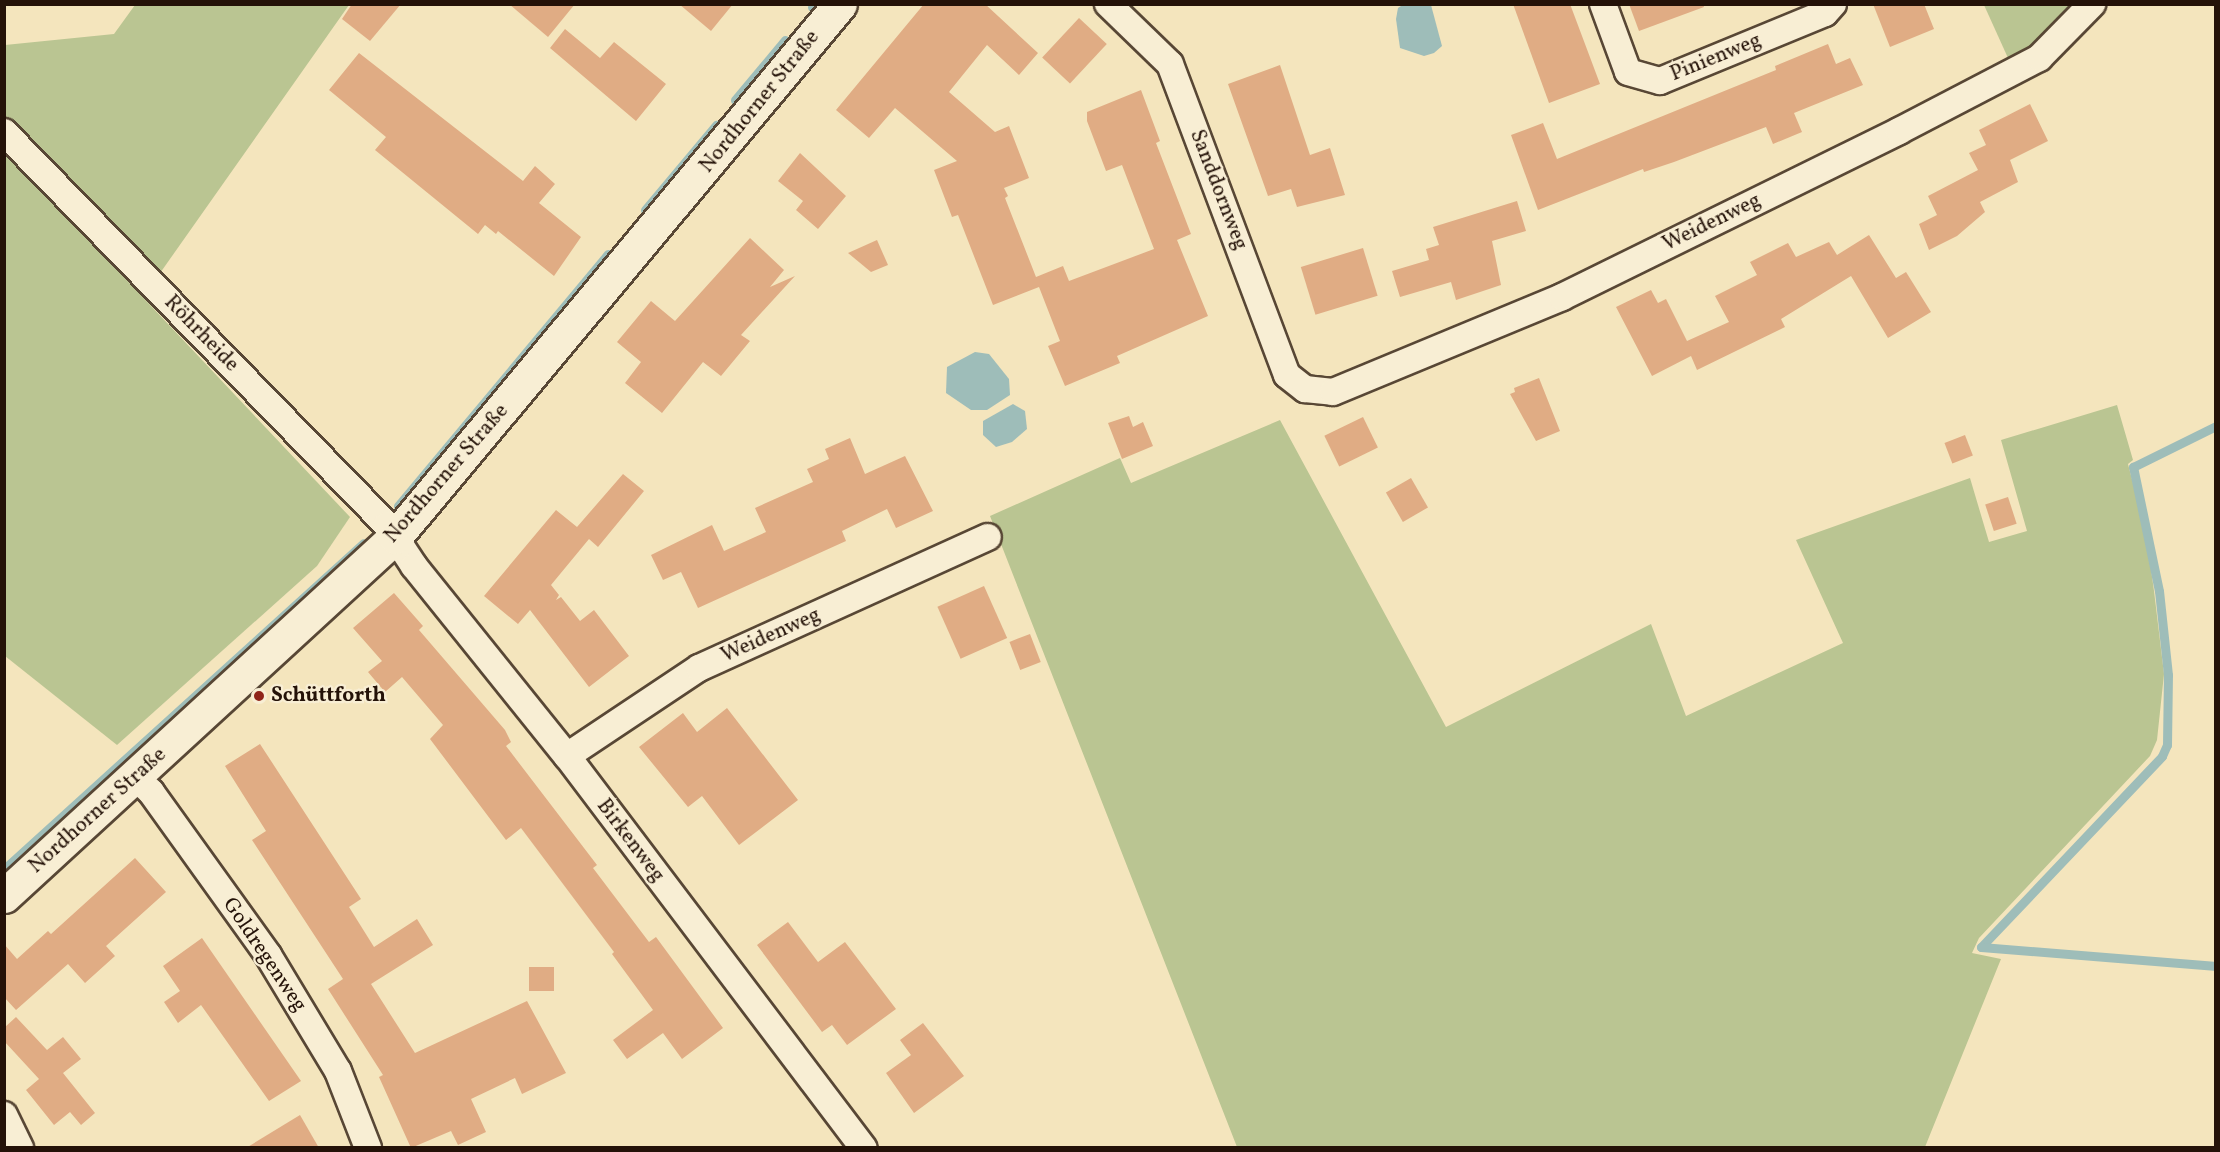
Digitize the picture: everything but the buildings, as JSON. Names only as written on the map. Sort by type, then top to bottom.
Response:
[{"type":"street","name":"Nordhorner Straße","points":[[4,896],[395,537],[840,4]]},
{"type":"street","name":"Sanddornweg","points":[[1108,4],[1170,64],[1287,375],[1305,389]]},
{"type":"street","name":"Pinienweg","points":[[1603,4],[1628,72],[1660,81],[1825,13],[1833,4]]},
{"type":"street","name":"Weidenweg","points":[[1305,389],[1333,392],[1562,297],[2039,58],[2092,4]]},
{"type":"street","name":"Röhrheide","points":[[4,132],[395,537]]},
{"type":"street","name":"Birkenweg","points":[[395,537],[567,756],[864,1148]]},
{"type":"street","name":"Weidenweg","points":[[567,756],[699,668],[988,537]]},
{"type":"street","name":"Goldregenweg","points":[[135,777],[151,792],[268,955],[338,1071],[368,1148]]},
{"type":"street","points":[[4,1115],[20,1148]]},
{"type":"green space","points":[[135,5],[349,5],[158,276],[5,116],[5,45],[114,34]]},
{"type":"green space","points":[[1984,5],[2070,5],[2036,42],[2008,58]]},
{"type":"green space","points":[[5,151],[350,517],[317,566],[117,745],[5,656]]},
{"type":"green space","points":[[2117,405],[2133,460],[2128,464],[2146,534],[2164,674],[2157,740],[2150,756],[1979,938],[1972,953],[2001,959],[1925,1147],[1237,1147],[990,516],[1120,458],[1131,483],[1280,420],[1446,727],[1651,624],[1686,716],[1843,643],[1796,540],[1970,478],[1989,542],[2027,531],[2001,440]]},
{"type":"water","points":[[1404,4],[1431,5],[1442,46],[1434,53],[1424,56],[1400,48],[1396,19],[1398,8]]},
{"type":"water","points":[[975,352],[989,354],[1009,379],[1010,395],[987,410],[971,410],[946,393],[947,367]]},
{"type":"water","points":[[1013,404],[1025,411],[1027,429],[1012,442],[996,447],[983,435],[983,421]]},
{"type":"waterway","points":[[812,7],[815,4]]},
{"type":"waterway","points":[[735,100],[785,40]]},
{"type":"waterway","points":[[645,210],[716,125]]},
{"type":"waterway","points":[[398,506],[608,254]]},
{"type":"waterway","points":[[1981,947],[2162,756],[2167,745],[2168,675],[2159,591],[2133,467],[2216,426]]},
{"type":"waterway","points":[[4,869],[363,543]]},
{"type":"waterway","points":[[1981,947],[2216,966]]},
{"type":"place","name":"Schüttforth","points":[[259,696]]}]
